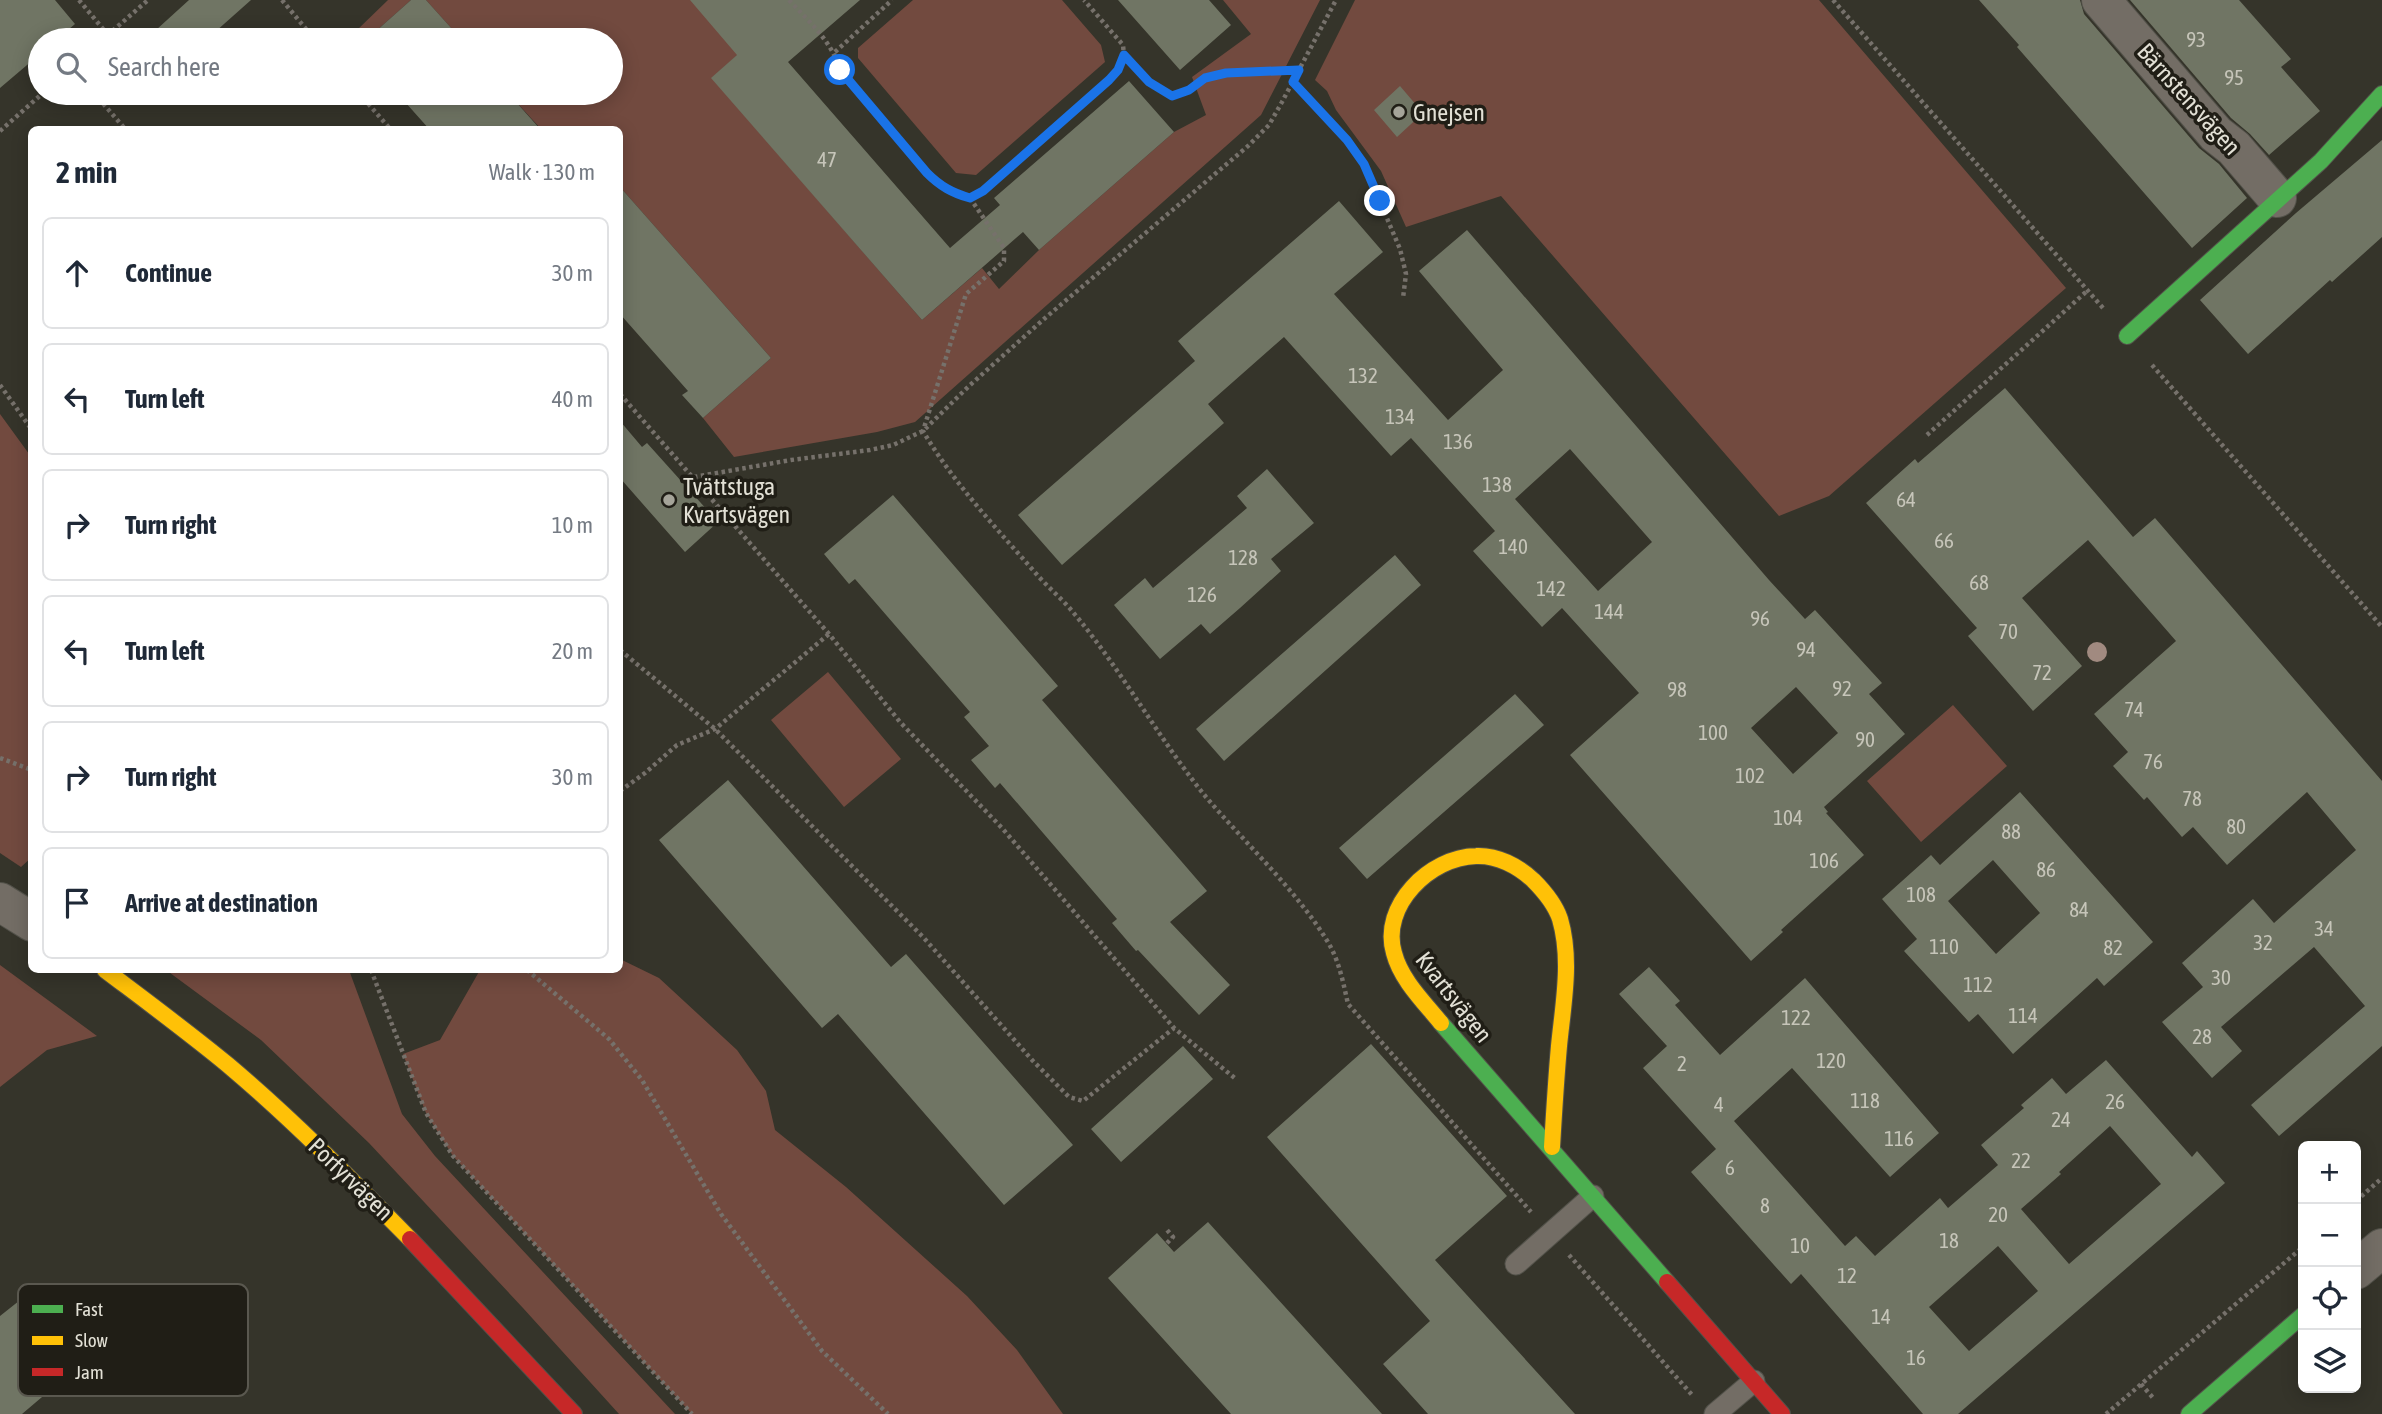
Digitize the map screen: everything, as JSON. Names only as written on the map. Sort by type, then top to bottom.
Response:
[{"type":"street","name":"Bärnstensvägen","points":[[2101,0],[2216,134],[2234,148],[2277,198]]},
{"type":"street","points":[[2127,336],[2321,160],[2382,94]]},
{"type":"street","name":"Kvartsvägen","points":[[1552,1147],[1565,974],[1560,920],[1554,906],[1528,875],[1502,860],[1466,857],[1449,862],[1424,878],[1403,897],[1392,918],[1391,943],[1401,971],[1419,997],[1782,1414]]},
{"type":"street","points":[[0,902],[28,920]]},
{"type":"street","name":"Porfyrvägen","points":[[109,973],[190,1034],[256,1090],[351,1178],[408,1234],[574,1414]]},
{"type":"street","points":[[2360,1267],[2382,1248]]},
{"type":"street","points":[[2189,1414],[2298,1319]]},
{"type":"lane","points":[[1516,1264],[1593,1196]]},
{"type":"lane","points":[[1716,1414],[1754,1381]]},
{"type":"path","points":[[79,0],[102,28]]},
{"type":"path","points":[[116,28],[148,0]]},
{"type":"path","points":[[282,0],[305,28]]},
{"type":"path","points":[[789,0],[817,28],[835,52],[840,70],[927,173],[954,194],[970,198],[1004,248],[1004,261],[966,294],[923,431],[934,451],[1041,579],[1072,610],[1125,682],[1184,770],[1298,901],[1327,940],[1341,970],[1348,1004]]},
{"type":"path","points":[[835,52],[892,0]]},
{"type":"path","points":[[970,198],[983,191],[1118,70],[1124,55],[1123,45],[1084,0]]},
{"type":"path","points":[[693,477],[870,450],[893,445],[923,431],[1044,319],[1248,146],[1269,125],[1336,0]]},
{"type":"path","points":[[1124,55],[1149,82],[1172,96],[1189,90],[1205,78],[1226,73],[1299,70]]},
{"type":"path","points":[[1293,82],[1347,140],[1364,164],[1400,249],[1406,274],[1404,298]]},
{"type":"path","points":[[0,131],[29,105]]},
{"type":"path","points":[[104,105],[123,126]]},
{"type":"path","points":[[369,105],[388,126]]},
{"type":"path","points":[[1927,435],[2087,291]]},
{"type":"path","points":[[0,385],[28,424]]},
{"type":"path","points":[[623,397],[829,634],[900,722],[1002,828],[1174,1028],[1237,1080]]},
{"type":"path","points":[[623,789],[677,745],[715,729],[829,634]]},
{"type":"path","points":[[623,652],[715,729],[923,937],[1033,1061],[1069,1097],[1083,1101],[1174,1028]]},
{"type":"path","points":[[0,758],[28,768]]},
{"type":"path","points":[[372,973],[426,1113],[438,1135],[476,1181],[692,1414]]},
{"type":"path","points":[[531,973],[609,1039],[642,1080],[721,1214],[822,1351],[888,1414]]},
{"type":"path","points":[[2361,1197],[2382,1178]]},
{"type":"path","points":[[1167,1230],[1173,1237],[1167,1243]]},
{"type":"path","points":[[2106,1414],[2298,1251]]},
{"type":"path","points":[[2141,1384],[2148,1392]]},
{"type":"shaded area","points":[[388,0],[411,0],[380,28],[359,28]]},
{"type":"shaded area","points":[[426,0],[774,0],[771,25],[712,78],[922,320],[982,268],[999,289],[1039,250],[1174,132],[1206,115],[1192,77],[1251,34],[1223,0],[1320,0],[1261,115],[915,422],[877,432],[734,457],[703,418],[771,358],[623,190],[623,126],[538,126],[519,105],[623,105],[623,28],[451,28]]},
{"type":"shaded area","points":[[913,0],[1062,0],[1101,45],[1105,62],[976,175],[956,173],[858,58],[858,48]]},
{"type":"shaded area","points":[[1355,0],[1819,0],[2066,288],[1829,496],[1779,516],[1501,196],[1406,227],[1381,171],[1336,110],[1327,91],[1315,80]]},
{"type":"shaded area","points":[[0,414],[28,452],[28,861],[21,867],[0,853]]},
{"type":"shaded area","points":[[828,672],[901,759],[844,807],[771,720]]},
{"type":"shaded area","points":[[1953,705],[2007,766],[1921,842],[1867,781]]},
{"type":"shaded area","points":[[623,960],[659,978],[737,1050],[766,1091],[775,1130],[846,1187],[967,1296],[1017,1350],[1063,1414],[692,1414],[453,1156],[426,1113],[403,1054],[440,1040],[478,973],[623,973]]},
{"type":"shaded area","points":[[0,965],[97,1036],[47,1050],[0,1087]]},
{"type":"shaded area","points":[[170,973],[350,973],[402,1114],[435,1156],[675,1414],[619,1414],[369,1143],[261,1040]]},
{"type":"building","points":[[0,0],[55,0],[75,24],[70,28],[28,28],[28,64],[0,88]]},
{"type":"building","points":[[189,0],[251,0],[220,28],[158,28]]},
{"type":"building","points":[[411,0],[426,0],[451,28],[380,28]]},
{"type":"building","points":[[690,0],[860,0],[788,62],[950,248],[1000,205],[994,198],[1129,81],[1174,132],[1039,250],[1023,232],[922,320],[711,78],[737,55]]},
{"type":"building","points":[[1118,0],[1209,0],[1231,25],[1180,70]]},
{"type":"building","points":[[1979,0],[2080,0],[2084,14],[2199,148],[2219,164],[2247,198],[2192,248]]},
{"type":"building","points":[[2130,0],[2239,0],[2291,59],[2281,67],[2320,111],[2269,155],[2231,118]]},
{"type":"building","name":"Gnejsen","points":[[1400,86],[1423,113],[1397,137],[1374,110]]},
{"type":"building","points":[[408,105],[519,105],[537,126],[426,126]]},
{"type":"building","points":[[2382,140],[2382,237],[2248,354],[2200,300]]},
{"type":"building","points":[[623,190],[771,358],[703,418],[682,395],[688,391],[623,317]]},
{"type":"building","points":[[1339,201],[1383,252],[1334,294],[1448,420],[1503,370],[1419,271],[1467,230],[1769,580],[1805,619],[1815,610],[1882,683],[1869,694],[1905,734],[1824,807],[1828,812],[1826,813],[1864,855],[1751,961],[1570,755],[1639,693],[1562,608],[1542,627],[1473,551],[1495,531],[1411,438],[1391,456],[1284,337],[1208,404],[1224,423],[1062,565],[1018,515],[1195,361],[1178,341]],"holes":[[[1570,449],[1652,542],[1598,591],[1515,499]],[[1796,687],[1838,733],[1793,774],[1751,728]]]},
{"type":"building","points":[[2005,388],[2133,537],[2155,518],[2382,781],[2382,1046],[2279,1136],[2251,1105],[2365,1006],[2314,947],[2221,1027],[2242,1051],[2212,1078],[2162,1022],[2203,987],[2182,963],[2253,899],[2274,923],[2356,850],[2307,792],[2227,865],[2193,827],[2182,837],[2147,797],[2144,800],[2113,766],[2128,752],[2094,714],[2176,641],[2088,540],[2022,598],[2082,666],[2033,711],[1968,636],[1977,628],[1866,503],[1915,459],[1918,463]]},
{"type":"building","name":"Tvättstuga Kvartsvägen","points":[[623,425],[642,447],[647,443],[718,522],[685,552],[623,481]]},
{"type":"building","points":[[1267,469],[1314,523],[1271,559],[1281,571],[1240,608],[1210,634],[1201,624],[1160,659],[1114,605],[1145,578],[1153,588],[1247,508],[1237,496]]},
{"type":"building","points":[[893,495],[1058,686],[1042,700],[1207,891],[1170,922],[1230,985],[1199,1015],[1138,950],[1136,951],[1112,923],[1117,919],[1000,783],[995,788],[971,760],[989,746],[964,717],[970,712],[855,579],[849,584],[824,554]]},
{"type":"building","points":[[1395,555],[1421,585],[1224,761],[1196,729]]},
{"type":"building","points":[[1515,694],[1544,725],[1367,879],[1339,848]]},
{"type":"building","points":[[728,780],[891,967],[906,954],[1073,1145],[1004,1205],[838,1014],[822,1028],[659,840]]},
{"type":"building","points":[[2020,792],[2153,942],[2104,986],[2097,978],[2013,1054],[1978,1014],[1969,1022],[1904,951],[1917,939],[1882,899],[1931,855],[1940,865]],"holes":[[[1993,860],[2040,913],[1996,954],[1948,901]]]},
{"type":"building","points":[[1649,967],[1680,1001],[1675,1005],[1720,1055],[1805,978],[1939,1133],[1890,1177],[1792,1068],[1734,1121],[1845,1246],[1856,1236],[1875,1256],[1940,1198],[1948,1208],[1998,1165],[1981,1145],[2024,1108],[2021,1105],[2052,1078],[2066,1094],[2106,1060],[2192,1157],[2197,1151],[2225,1183],[1958,1414],[1923,1414],[1801,1274],[1791,1284],[1691,1172],[1716,1149],[1643,1068],[1667,1046],[1619,994]],"holes":[[[2110,1126],[2161,1184],[2069,1264],[2021,1209]],[[1998,1246],[2038,1291],[1969,1351],[1929,1307]]]},
{"type":"building","points":[[1371,1044],[1507,1196],[1435,1260],[1575,1414],[1428,1414],[1383,1364],[1430,1321],[1267,1137]]},
{"type":"building","points":[[1183,1046],[1213,1079],[1121,1162],[1091,1129]]},
{"type":"building","points":[[1208,1222],[1382,1414],[1231,1414],[1108,1278],[1157,1233],[1174,1252]]},
{"type":"building","points":[[18,1302],[18,1396],[43,1396],[22,1414],[0,1414],[0,1316]]},
{"type":"traffic: fast","points":[[2127,336],[2321,161],[2382,94]]},
{"type":"traffic: fast","points":[[1441,1023],[1667,1282]]},
{"type":"traffic: fast","points":[[2189,1414],[2298,1319]]},
{"type":"traffic: slow","points":[[1441,1023],[1414,990],[1397,963],[1392,935],[1394,918],[1413,887],[1442,865],[1476,856],[1507,862],[1533,880],[1552,903],[1558,913],[1564,935],[1566,982],[1552,1147]]},
{"type":"traffic: slow","points":[[109,973],[252,1086],[410,1239]]},
{"type":"traffic: jam","points":[[410,1239],[574,1414]]},
{"type":"traffic: jam","points":[[1667,1282],[1782,1414]]},
{"type":"place","name":"Gnejsen","points":[[1399,112]]},
{"type":"place","name":"Tvättstuga Kvartsvägen","points":[[669,500]]},
{"type":"route","points":[[840,70],[938,184],[954,194],[970,198],[983,191],[1109,80],[1118,70],[1124,55],[1149,82],[1172,96],[1189,90],[1205,78],[1226,73],[1299,70],[1293,82],[1347,140],[1364,164],[1380,201]]}]
